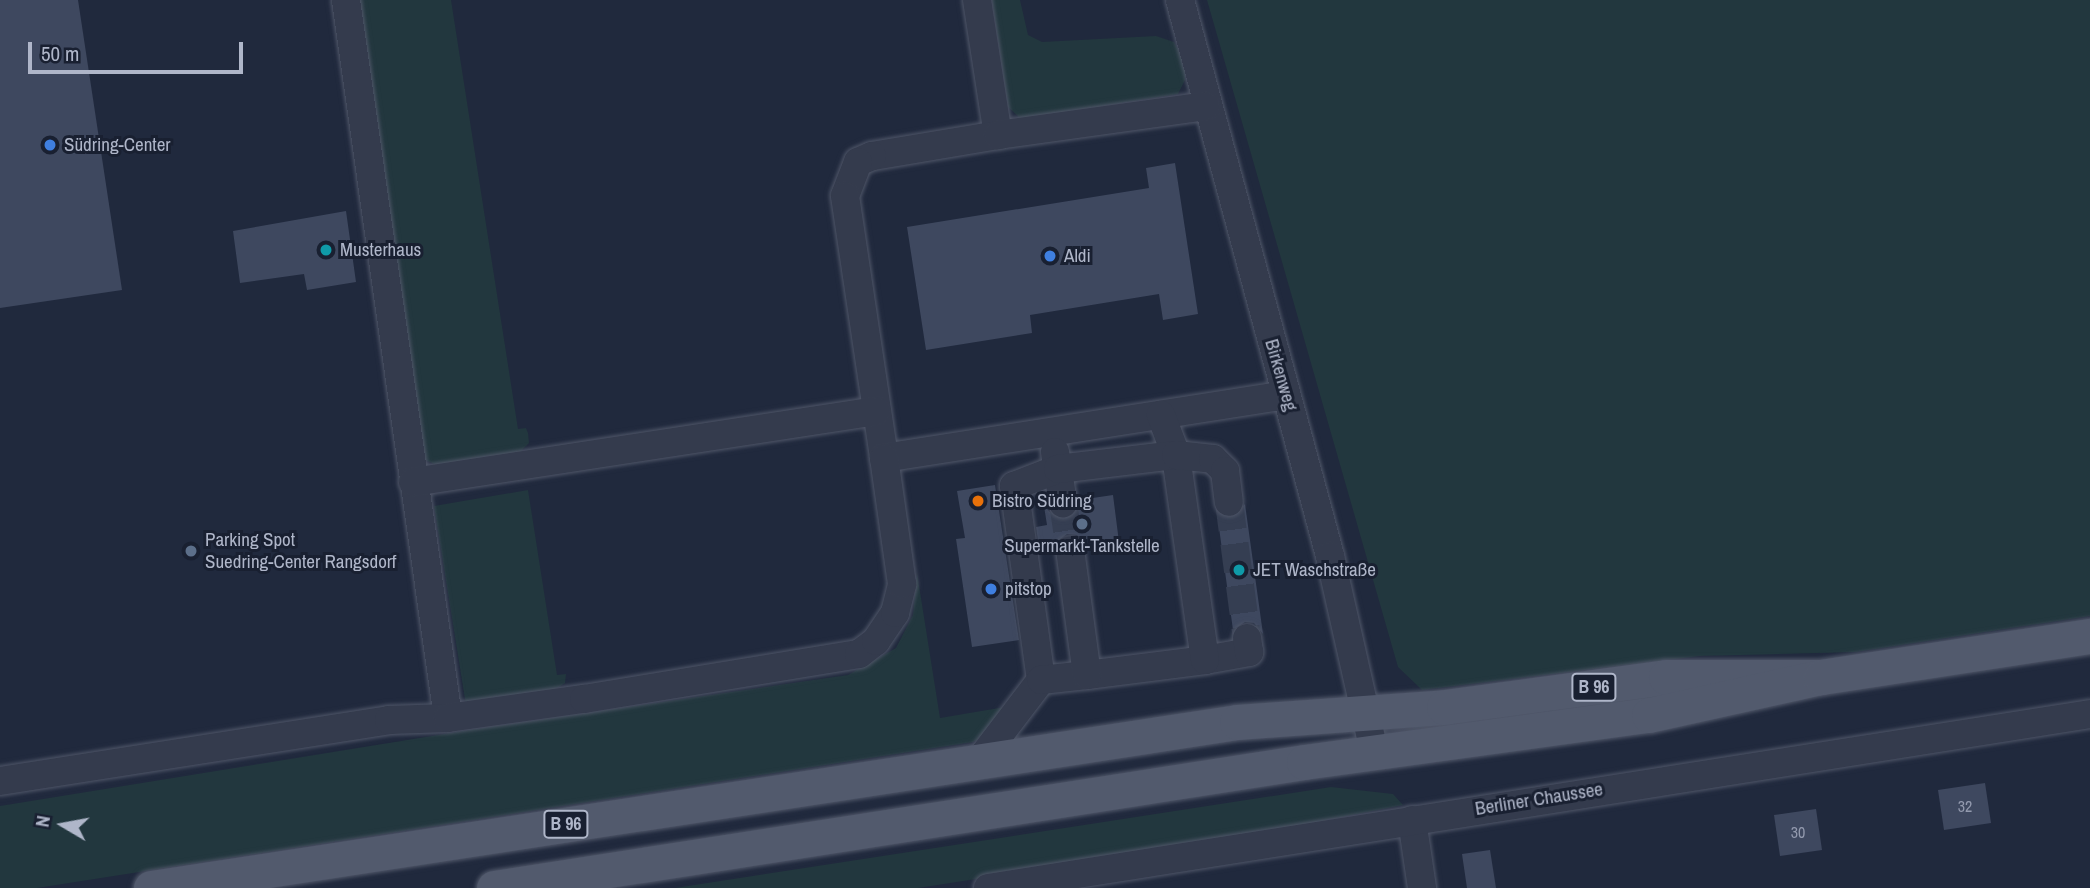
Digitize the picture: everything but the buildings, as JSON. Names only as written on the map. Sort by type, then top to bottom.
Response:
[{"type":"main road","name":"B 96","points":[[494,888],[1374,752],[1464,743],[1673,711],[1821,677],[2090,636]]},
{"type":"main road","name":"B 96","points":[[151,888],[1237,722],[1444,707],[1666,677],[1821,677]]},
{"type":"street","points":[[346,0],[448,718]]},
{"type":"street","points":[[977,0],[998,135]]},
{"type":"street","name":"Birkenweg","points":[[1180,0],[1368,712],[1374,752]]},
{"type":"street","points":[[0,781],[389,720],[448,718],[859,654],[876,641],[895,613],[902,584],[846,216],[849,177],[858,162],[872,156],[998,135],[1206,106]]},
{"type":"street","points":[[884,458],[1286,395]]},
{"type":"street","points":[[413,482],[877,411]]},
{"type":"street","points":[[1161,415],[1176,455],[1205,660]]},
{"type":"street","points":[[1052,433],[1063,503]]},
{"type":"street","points":[[980,760],[1041,680],[1014,486],[1058,469],[1176,455],[1213,458],[1225,471],[1229,502]]},
{"type":"street","points":[[1070,550],[1087,675]]},
{"type":"street","points":[[1041,680],[1249,652],[1247,638]]},
{"type":"street","name":"Berliner Chaussee","points":[[988,888],[2090,714]]},
{"type":"street","points":[[1412,820],[1423,888]]},
{"type":"shaded area","points":[[352,0],[451,0],[518,429],[526,428],[528,433],[529,443],[519,453],[437,465],[425,460]]},
{"type":"shaded area","points":[[992,0],[1020,0],[1028,35],[1042,42],[1156,36],[1174,42],[1186,64],[1185,80],[1178,94],[1021,119],[1008,107]]},
{"type":"shaded area","points":[[1207,0],[2090,0],[2090,616],[1856,652],[1700,656],[1422,690],[1398,667]]},
{"type":"shaded area","points":[[528,490],[557,675],[566,674],[565,683],[554,690],[466,705],[434,506]]},
{"type":"shaded area","points":[[917,573],[940,718],[1005,707],[982,738],[973,742],[37,888],[0,888],[0,806],[469,730],[848,675],[896,648],[913,615]]},
{"type":"shaded area","points":[[1331,787],[1393,794],[1403,805],[1220,841],[918,888],[675,888]]},
{"type":"tunnel","points":[[1229,502],[1247,638]]},
{"type":"tunnel","points":[[1063,503],[1070,550]]},
{"type":"place","name":"Südring-Center","points":[[50,145]]},
{"type":"place","name":"Musterhaus","points":[[326,250]]},
{"type":"place","name":"Aldi","points":[[1050,256]]},
{"type":"place","name":"Bistro Südring","points":[[978,501]]},
{"type":"place","name":"Supermarkt-Tankstelle","points":[[1082,524]]},
{"type":"place","name":"Parking Spot Suedring-Center Rangsdorf","points":[[191,551]]},
{"type":"place","name":"JET Waschstraße","points":[[1239,570]]},
{"type":"place","name":"pitstop","points":[[991,589]]}]
